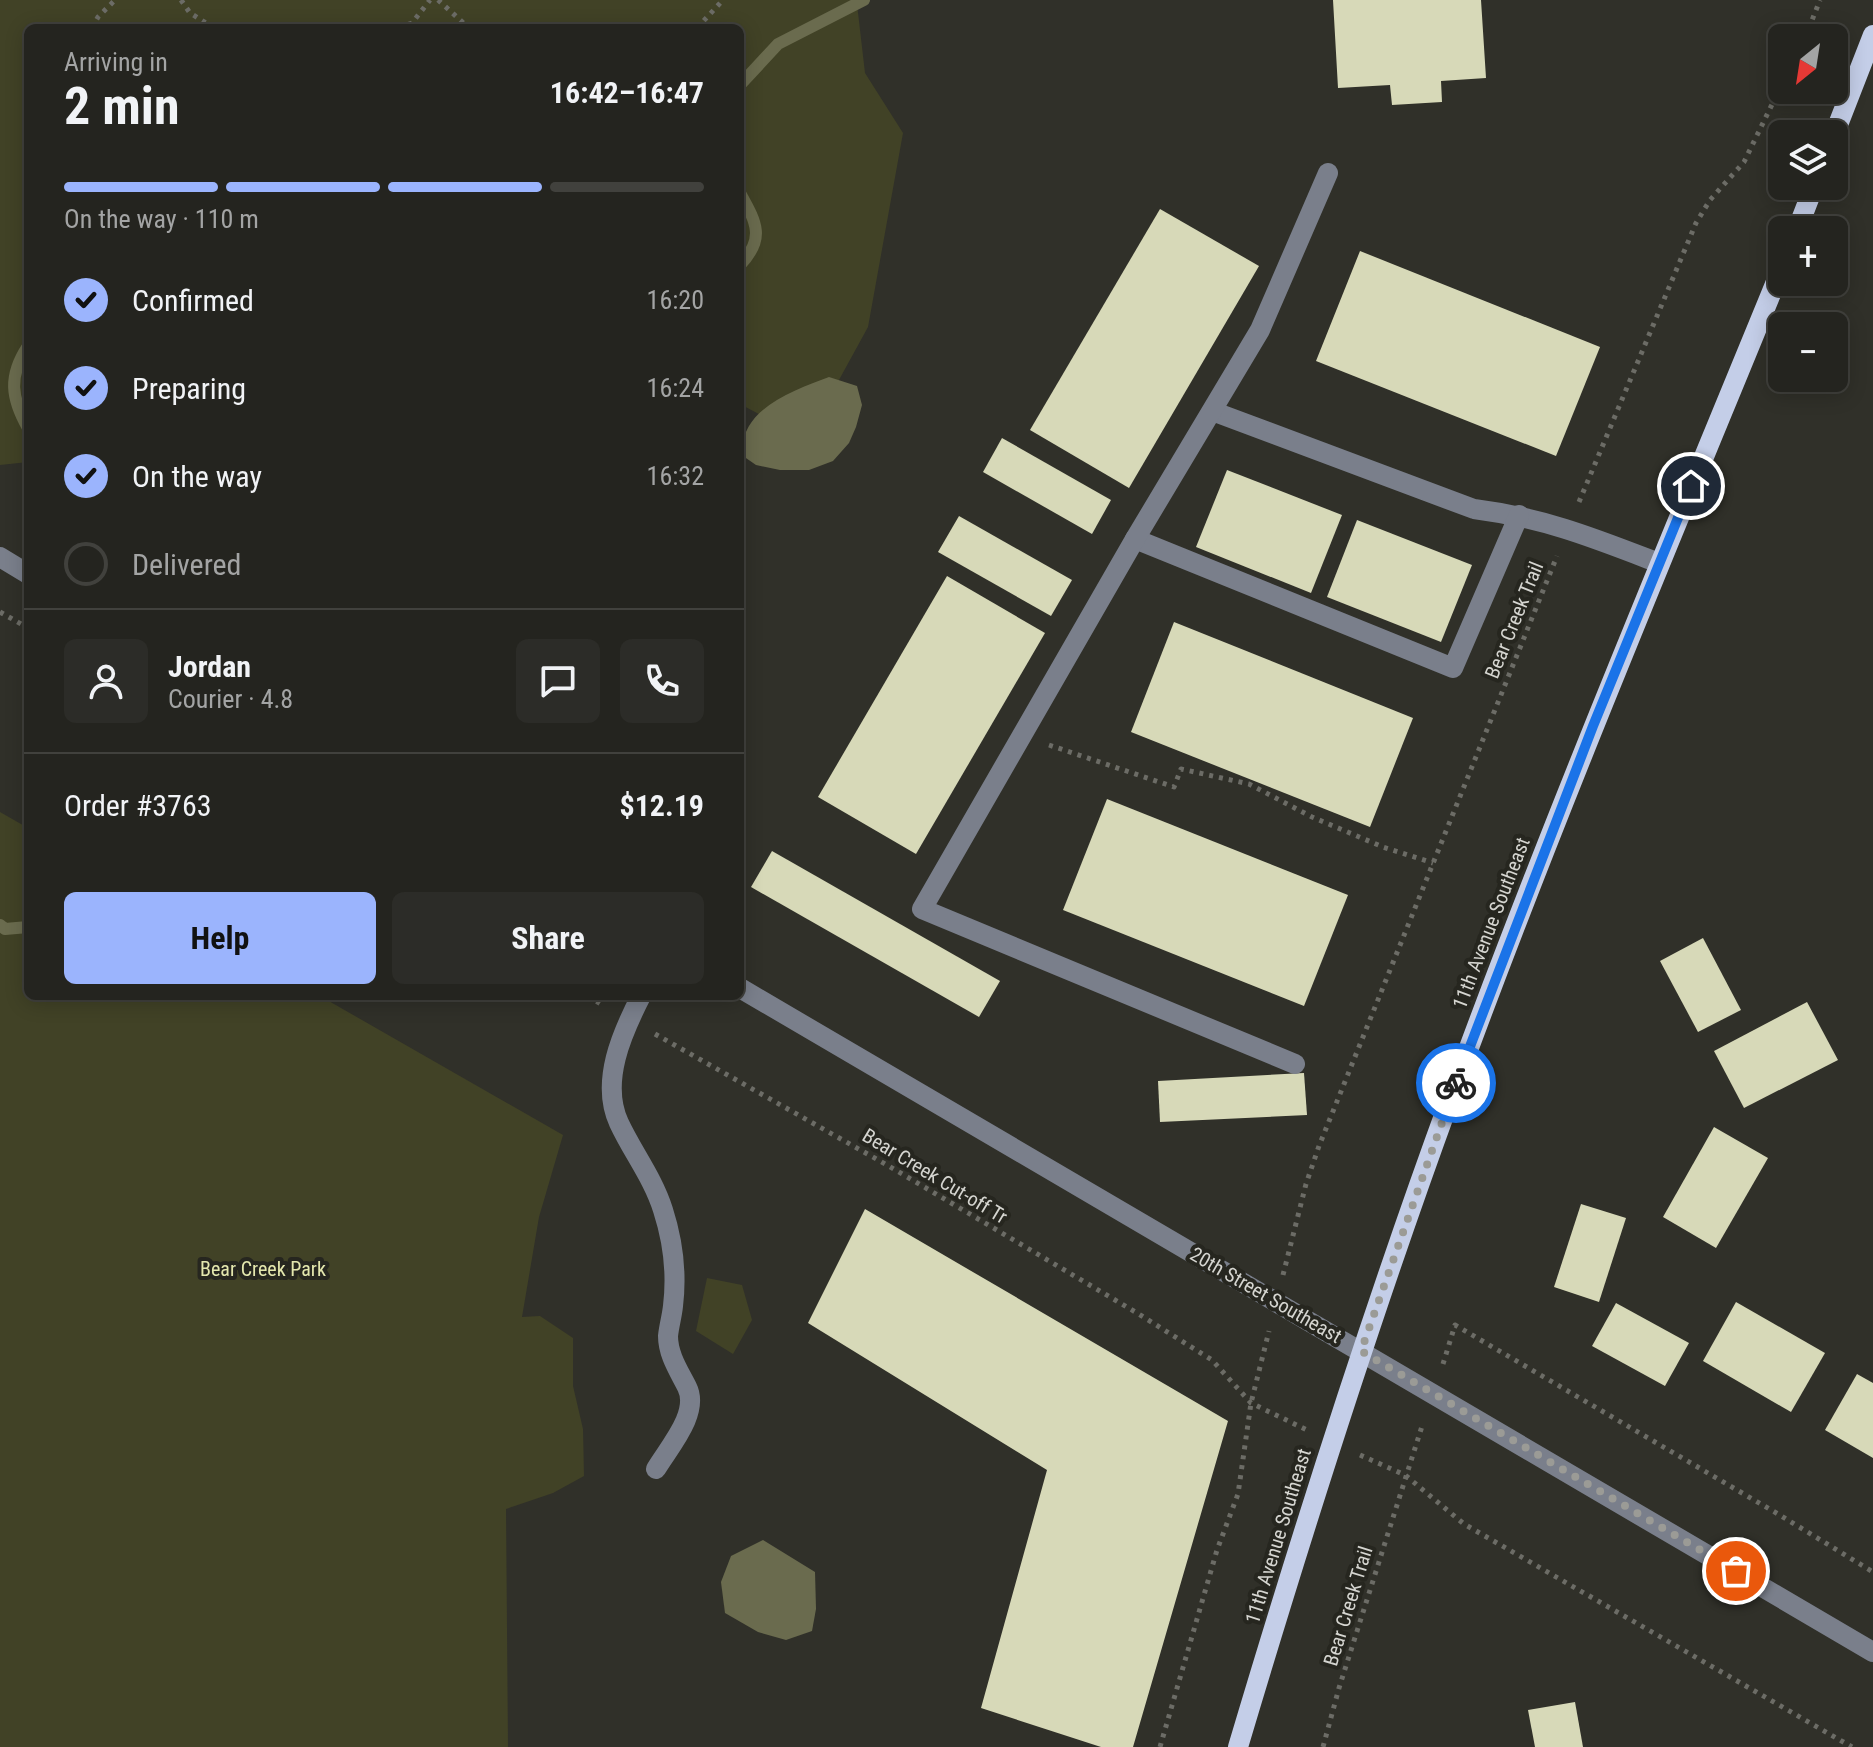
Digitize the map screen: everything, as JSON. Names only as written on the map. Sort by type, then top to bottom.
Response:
[{"type":"main road","points":[[1840,120],[1873,35]]},
{"type":"main road","name":"11th Avenue Southeast","points":[[1238,1747],[1361,1351],[1450,1098],[1659,563],[1770,296]]},
{"type":"street","points":[[1295,1064],[922,909],[1135,539],[1260,330],[1328,173]]},
{"type":"street","points":[[1212,411],[1474,509],[1519,515],[1568,528],[1659,563]]},
{"type":"street","points":[[1135,539],[1453,668],[1519,515]]},
{"type":"street","points":[[0,557],[24,572]]},
{"type":"street","name":"20th Street Southeast","points":[[744,990],[1873,1652]]},
{"type":"street","points":[[639,1000],[629,1020],[611,1083],[618,1121],[648,1172],[664,1210],[675,1264],[668,1338],[675,1366],[689,1390],[691,1400],[687,1416],[656,1469]]},
{"type":"path","points":[[94,24],[115,0]]},
{"type":"path","points":[[181,0],[190,13],[208,24]]},
{"type":"path","points":[[409,24],[430,0]]},
{"type":"path","points":[[438,0],[465,24]]},
{"type":"path","points":[[701,24],[723,0]]},
{"type":"path","points":[[1811,24],[1820,0]]},
{"type":"path","name":"Bear Creek Trail","points":[[1306,1184],[1568,528],[1696,223],[1710,200],[1744,162],[1772,104]]},
{"type":"path","points":[[0,612],[24,626]]},
{"type":"path","points":[[1021,736],[1174,787],[1181,769],[1249,784],[1312,817],[1383,847],[1433,863]]},
{"type":"path","name":"Bear Creek Cut-off Tr","points":[[595,1000],[887,1165],[1137,1313],[1212,1360],[1251,1403],[1238,1494],[1217,1550],[1160,1747]]},
{"type":"path","points":[[1455,1325],[1873,1572]]},
{"type":"path","name":"Bear Creek Trail","points":[[1323,1747],[1405,1475],[1464,1524],[1852,1747]]},
{"type":"green space","points":[[0,0],[864,0],[857,4],[865,73],[903,133],[868,327],[828,400],[774,422],[744,406],[744,24],[24,24],[24,462],[0,465]]},
{"type":"green space","name":"Bear Creek Park","points":[[0,812],[24,826],[24,1000],[327,1000],[563,1135],[539,1217],[522,1317],[540,1316],[573,1338],[573,1386],[583,1429],[584,1476],[553,1493],[506,1509],[508,1747],[0,1747]]},
{"type":"green space","points":[[707,1278],[742,1285],[752,1320],[733,1354],[696,1331]]},
{"type":"shaded area","points":[[829,377],[857,386],[862,405],[849,443],[833,461],[809,470],[780,470],[756,465],[744,457],[744,440],[749,426],[771,404]]},
{"type":"shaded area","points":[[763,1540],[815,1572],[816,1609],[812,1631],[786,1640],[758,1632],[725,1613],[721,1582],[731,1556]]},
{"type":"building","points":[[1333,0],[1481,0],[1486,78],[1441,81],[1442,102],[1392,105],[1390,85],[1338,88]]},
{"type":"building","points":[[1160,209],[1259,266],[1129,488],[1030,430]]},
{"type":"building","points":[[1360,251],[1600,347],[1556,456],[1316,361]]},
{"type":"building","points":[[1002,438],[1111,500],[1092,534],[983,472]]},
{"type":"building","points":[[1227,470],[1342,515],[1311,593],[1196,547]]},
{"type":"building","points":[[959,516],[1072,580],[1051,616],[938,552]]},
{"type":"building","points":[[1357,520],[1472,565],[1441,642],[1327,597]]},
{"type":"building","points":[[947,576],[1045,633],[916,854],[818,797]]},
{"type":"building","points":[[1174,622],[1413,718],[1370,827],[1131,732]]},
{"type":"building","points":[[1107,799],[1348,895],[1304,1006],[1063,910]]},
{"type":"building","points":[[772,851],[1000,981],[979,1017],[751,887]]},
{"type":"building","points":[[1703,938],[1741,1010],[1698,1032],[1660,961]]},
{"type":"building","points":[[1807,1002],[1838,1060],[1744,1108],[1714,1051]]},
{"type":"building","points":[[1304,1073],[1307,1115],[1160,1122],[1158,1081]]},
{"type":"building","points":[[1714,1127],[1768,1158],[1716,1248],[1663,1217]]},
{"type":"building","points":[[1581,1204],[1626,1218],[1599,1302],[1554,1287]]},
{"type":"building","points":[[865,1209],[1228,1421],[1133,1747],[1101,1747],[981,1708],[1047,1470],[808,1323]]},
{"type":"building","points":[[1736,1302],[1825,1353],[1791,1412],[1703,1361]]},
{"type":"building","points":[[1616,1303],[1689,1343],[1665,1386],[1592,1346]]},
{"type":"building","points":[[1857,1374],[1873,1383],[1873,1458],[1825,1430]]},
{"type":"building","points":[[1575,1702],[1583,1747],[1535,1747],[1528,1710]]},
{"type":"waterway","points":[[744,81],[778,44],[864,0]]},
{"type":"waterway","points":[[744,201],[756,230],[753,246],[744,260]]},
{"type":"waterway","points":[[24,353],[17,367],[14,387],[24,420]]},
{"type":"waterway","points":[[0,925],[5,929],[24,927]]},
{"type":"way so far","points":[[1456,1083],[1361,1351],[1736,1571]]},
{"type":"route","points":[[1456,1083],[1593,726],[1691,486]]}]
